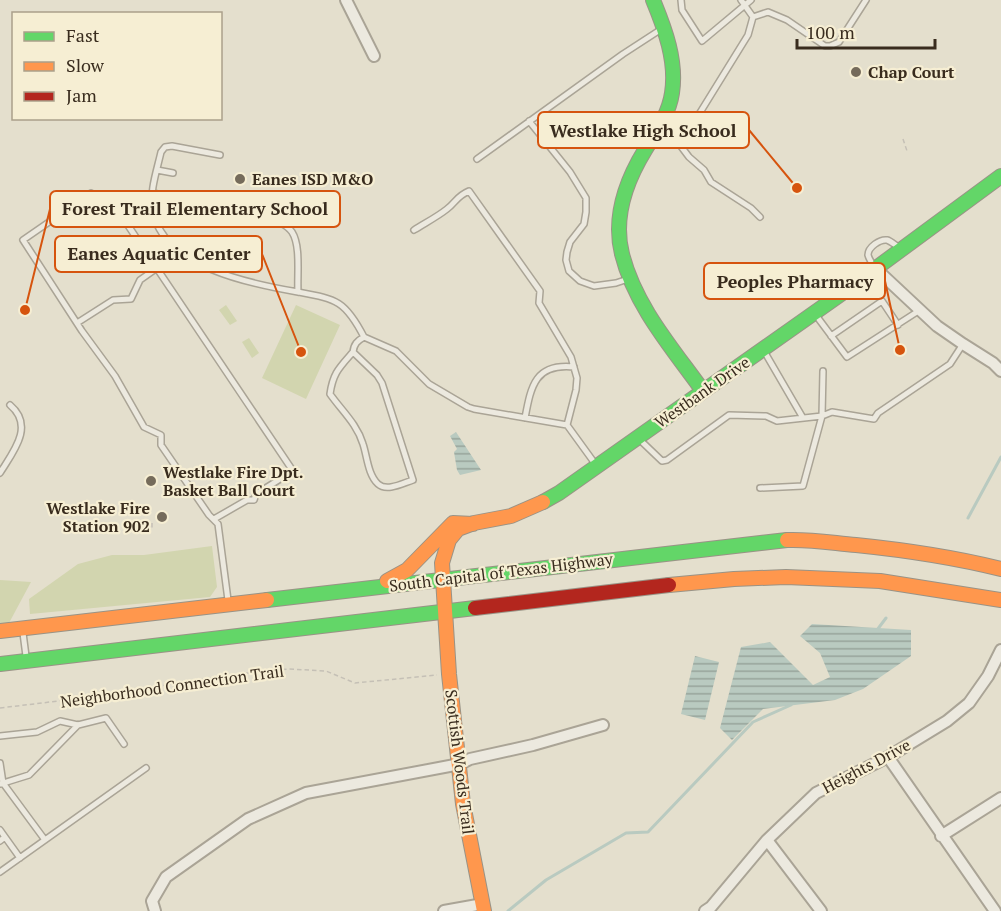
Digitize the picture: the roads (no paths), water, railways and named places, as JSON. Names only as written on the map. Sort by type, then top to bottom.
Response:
[{"type":"main road","points":[[653,0],[670,47],[673,64],[672,94],[666,112],[630,180],[620,211],[619,231],[630,279],[650,315],[703,391]]},
{"type":"main road","name":"Westbank Drive","points":[[445,611],[442,563],[445,549],[458,529],[532,509],[559,494],[814,313],[1001,176]]},
{"type":"main road","points":[[376,587],[407,570],[453,523],[473,524]]},
{"type":"main road","name":"South Capital of Texas Highway","points":[[0,631],[754,543],[804,540],[909,550],[972,561],[1001,569]]},
{"type":"main road","name":"South Capital of Texas Highway","points":[[0,664],[623,590],[734,579],[786,577],[880,581],[1001,600]]},
{"type":"main road","name":"Scottish Woods Trail","points":[[445,611],[449,674],[463,804],[483,908]]},
{"type":"street","points":[[346,0],[374,56]]},
{"type":"street","points":[[875,268],[937,326],[1001,370]]},
{"type":"street","name":"Heights Drive","points":[[705,911],[711,907],[767,840],[816,793],[888,758],[947,721],[969,703],[988,676],[1001,650]]},
{"type":"street","points":[[155,911],[152,901],[166,877],[248,819],[306,793],[460,764],[470,759],[533,745],[603,725]]},
{"type":"street","points":[[888,758],[995,911]]},
{"type":"street","points":[[941,836],[1001,798]]},
{"type":"street","points":[[767,840],[821,911]]},
{"type":"street","points":[[444,911],[483,908]]},
{"type":"lane","points":[[681,0],[682,10],[702,41],[743,3],[751,0]]},
{"type":"lane","points":[[753,16],[768,12],[787,20],[825,46],[830,46],[839,42],[866,0]]},
{"type":"lane","points":[[743,3],[753,16]]},
{"type":"lane","points":[[753,16],[748,35],[680,145],[689,157],[704,170],[711,182],[751,208],[760,217]]},
{"type":"lane","points":[[477,159],[623,54],[664,28]]},
{"type":"lane","points":[[529,121],[570,172],[586,198],[584,224],[570,242],[567,252],[569,271],[580,281],[594,286],[630,279]]},
{"type":"lane","points":[[220,155],[172,146],[165,147],[161,152],[152,210],[168,241],[182,253],[217,272],[262,286],[330,298],[344,306],[356,321],[364,337],[396,351],[429,384],[474,409],[567,425],[597,466]]},
{"type":"lane","points":[[157,170],[173,173]]},
{"type":"lane","points":[[414,230],[449,208],[461,194],[469,191],[540,291],[539,303],[571,357],[577,378],[567,425]]},
{"type":"lane","points":[[214,519],[247,500],[254,500],[256,494],[293,471],[121,215],[91,193],[23,240],[115,376],[144,427],[161,435],[161,445],[209,515],[218,524],[228,604]]},
{"type":"lane","points":[[153,193],[276,220],[286,226],[293,234],[297,246],[297,292]]},
{"type":"lane","points":[[875,268],[868,255],[869,250],[876,243],[887,240],[901,249]]},
{"type":"lane","points":[[77,323],[113,300],[131,299],[140,280],[157,268]]},
{"type":"lane","points":[[831,336],[882,300],[898,325]]},
{"type":"lane","points":[[814,313],[847,357],[920,310]]},
{"type":"lane","points":[[353,352],[377,375],[382,383],[413,480],[392,487],[377,483],[357,430],[330,394],[336,371],[353,352],[358,340],[364,337]]},
{"type":"lane","points":[[638,437],[662,461],[667,460],[729,415],[766,416],[777,421],[822,416],[832,411],[874,419],[878,413],[950,364],[963,344]]},
{"type":"lane","points":[[763,349],[803,418]]},
{"type":"lane","points":[[525,418],[531,388],[537,378],[548,369],[561,365],[574,367]]},
{"type":"lane","points":[[760,488],[804,486],[822,416],[823,371]]},
{"type":"lane","points":[[0,473],[21,434],[20,417],[10,405]]},
{"type":"lane","points":[[22,629],[26,661]]},
{"type":"lane","points":[[0,736],[37,732],[60,721],[78,725],[106,718],[124,744]]},
{"type":"lane","points":[[2,784],[29,775],[78,725]]},
{"type":"lane","points":[[0,763],[2,784],[45,840]]},
{"type":"lane","points":[[0,872],[146,768]]},
{"type":"lane","points":[[0,830],[3,839],[20,858]]},
{"type":"waterway","points":[[968,518],[1001,457]]},
{"type":"waterway","points":[[877,630],[886,618]]},
{"type":"waterway","points":[[508,911],[546,880],[626,833],[648,832],[753,722],[791,705]]},
{"type":"place","name":"Chap Court","points":[[856,72]]},
{"type":"place","name":"Eanes ISD M&O","points":[[240,179]]},
{"type":"place","name":"Westlake High School","points":[[797,188]]},
{"type":"place","name":"Forest Trail Elementary School","points":[[25,310]]},
{"type":"place","name":"Peoples Pharmacy","points":[[900,350]]},
{"type":"place","name":"Eanes Aquatic Center","points":[[301,352]]},
{"type":"place","name":"Westlake Fire Dpt. Basket Ball Court","points":[[151,481]]},
{"type":"place","name":"Westlake Fire Station 902","points":[[162,517]]}]
